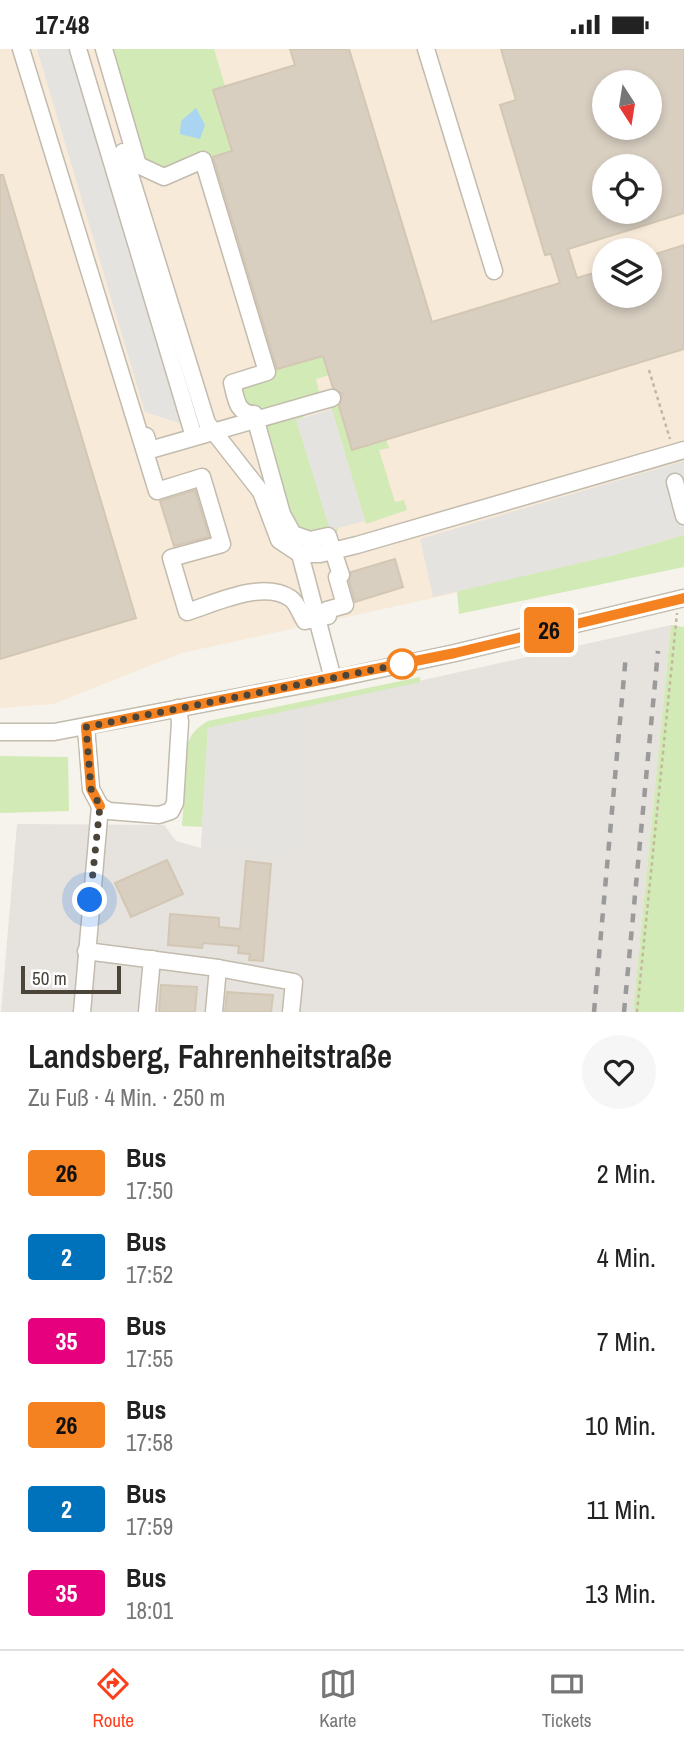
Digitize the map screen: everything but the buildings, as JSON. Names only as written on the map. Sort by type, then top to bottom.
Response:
[{"type":"street","points":[[21,49],[157,491],[202,477],[222,544],[171,558],[187,612],[243,595],[274,590],[293,599],[304,621],[328,616],[327,610],[345,605],[328,536],[310,540],[293,534],[282,514],[254,414],[247,414],[239,407],[232,383],[267,372],[202,160],[164,177],[138,165],[104,49]]},
{"type":"street","points":[[29,49],[150,450],[332,398]]},
{"type":"street","points":[[78,49],[194,437]]},
{"type":"street","points":[[94,49],[207,423],[261,492],[279,540],[300,554],[333,551],[679,451]]},
{"type":"street","points":[[426,49],[494,271]]},
{"type":"street","points":[[675,482],[684,516]]},
{"type":"street","points":[[300,554],[333,679]]},
{"type":"street","points":[[0,732],[54,732],[86,727],[333,679],[455,653],[681,598]]},
{"type":"street","points":[[86,727],[91,789],[100,806],[109,811],[159,815],[171,811],[175,803],[180,722],[178,708]]},
{"type":"street","points":[[82,1012],[100,806]]},
{"type":"street","points":[[86,951],[218,968],[294,982],[291,1012]]},
{"type":"street","points":[[147,1012],[152,960]]},
{"type":"street","points":[[214,1012],[218,968]]},
{"type":"path","points":[[649,370],[679,451]]},
{"type":"path","points":[[637,1012],[681,598]]},
{"type":"shaded area","points":[[0,49],[684,49],[684,543],[182,653],[53,704],[0,708]]},
{"type":"shaded area","points":[[37,49],[70,49],[182,424],[145,412]]},
{"type":"shaded area","points":[[332,409],[365,521],[330,530],[296,420]]},
{"type":"shaded area","points":[[684,461],[684,535],[614,555],[433,597],[420,539]]},
{"type":"shaded area","points":[[671,625],[633,1012],[1,1012],[17,824],[164,825],[176,841],[201,848],[208,728]]},
{"type":"shaded area","points":[[308,707],[296,856],[201,848],[208,728]]},
{"type":"green space","points":[[104,49],[214,49],[225,86],[214,90],[232,151],[164,177],[138,165]]},
{"type":"green space","points":[[323,356],[329,375],[316,379],[320,395],[247,414],[232,383]]},
{"type":"green space","points":[[338,402],[352,450],[386,439],[389,448],[379,450],[395,502],[404,500],[407,510],[366,524],[330,404]]},
{"type":"green space","points":[[298,414],[305,417],[297,420],[330,530],[338,528],[337,533],[328,536],[293,534],[263,426]]},
{"type":"green space","points":[[684,535],[684,567],[459,614],[457,591],[614,555]]},
{"type":"green space","points":[[671,625],[684,627],[684,1012],[633,1012]]},
{"type":"green space","points":[[420,677],[420,682],[208,728],[202,827],[182,826],[188,743],[193,733],[204,723]]},
{"type":"green space","points":[[0,756],[68,757],[69,811],[0,813]]},
{"type":"water","points":[[196,108],[205,125],[200,139],[180,134],[181,121]]},
{"type":"railway","points":[[624,1012],[658,651]]},
{"type":"railway","points":[[594,1012],[626,654]]},
{"type":"bus line","name":"26","points":[[100,806],[91,789],[86,727],[455,653],[684,598]]},
{"type":"route","points":[[90,900],[100,806],[91,789],[86,727],[402,664]]}]
